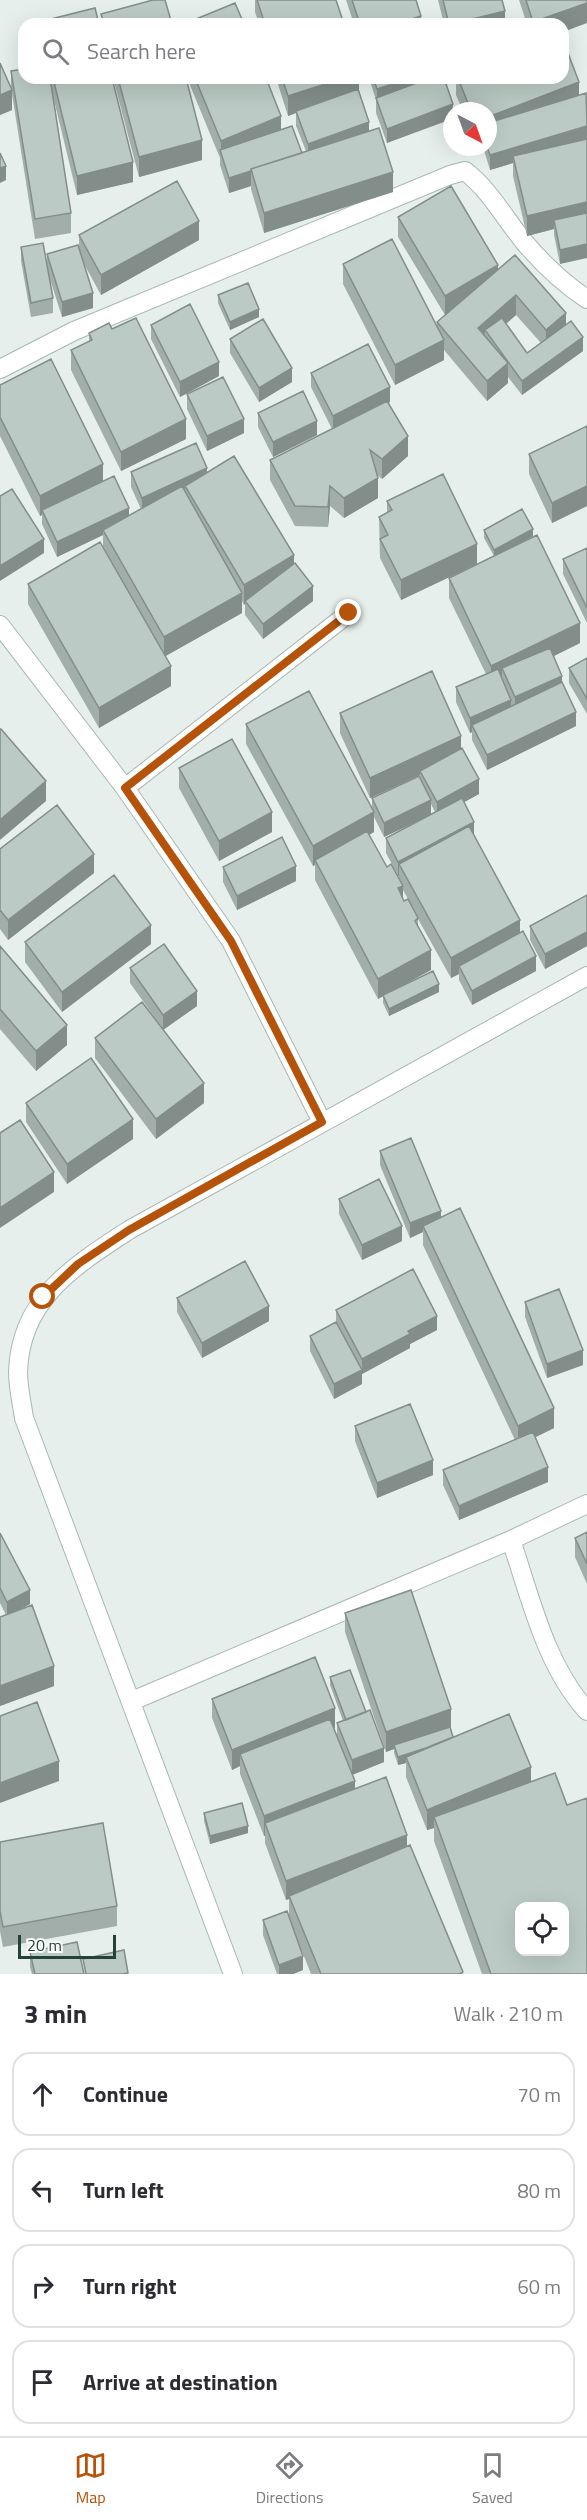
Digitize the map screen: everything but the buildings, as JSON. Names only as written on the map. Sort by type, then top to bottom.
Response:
[{"type":"street","points":[[0,369],[74,331],[450,175],[465,171],[477,180],[525,243],[563,282],[587,299]]},
{"type":"street","points":[[125,788],[349,613]]},
{"type":"street","points":[[0,625],[125,788],[231,941],[322,1122]]},
{"type":"street","points":[[233,1974],[24,1418],[18,1373],[23,1337],[43,1297],[78,1264],[129,1230],[587,976]]},
{"type":"street","points":[[132,1701],[511,1540],[587,1504]]},
{"type":"street","points":[[511,1540],[550,1656],[570,1692],[587,1711]]},
{"type":"route","points":[[43,1297],[78,1264],[129,1230],[322,1122],[231,941],[125,788],[349,613]]}]
